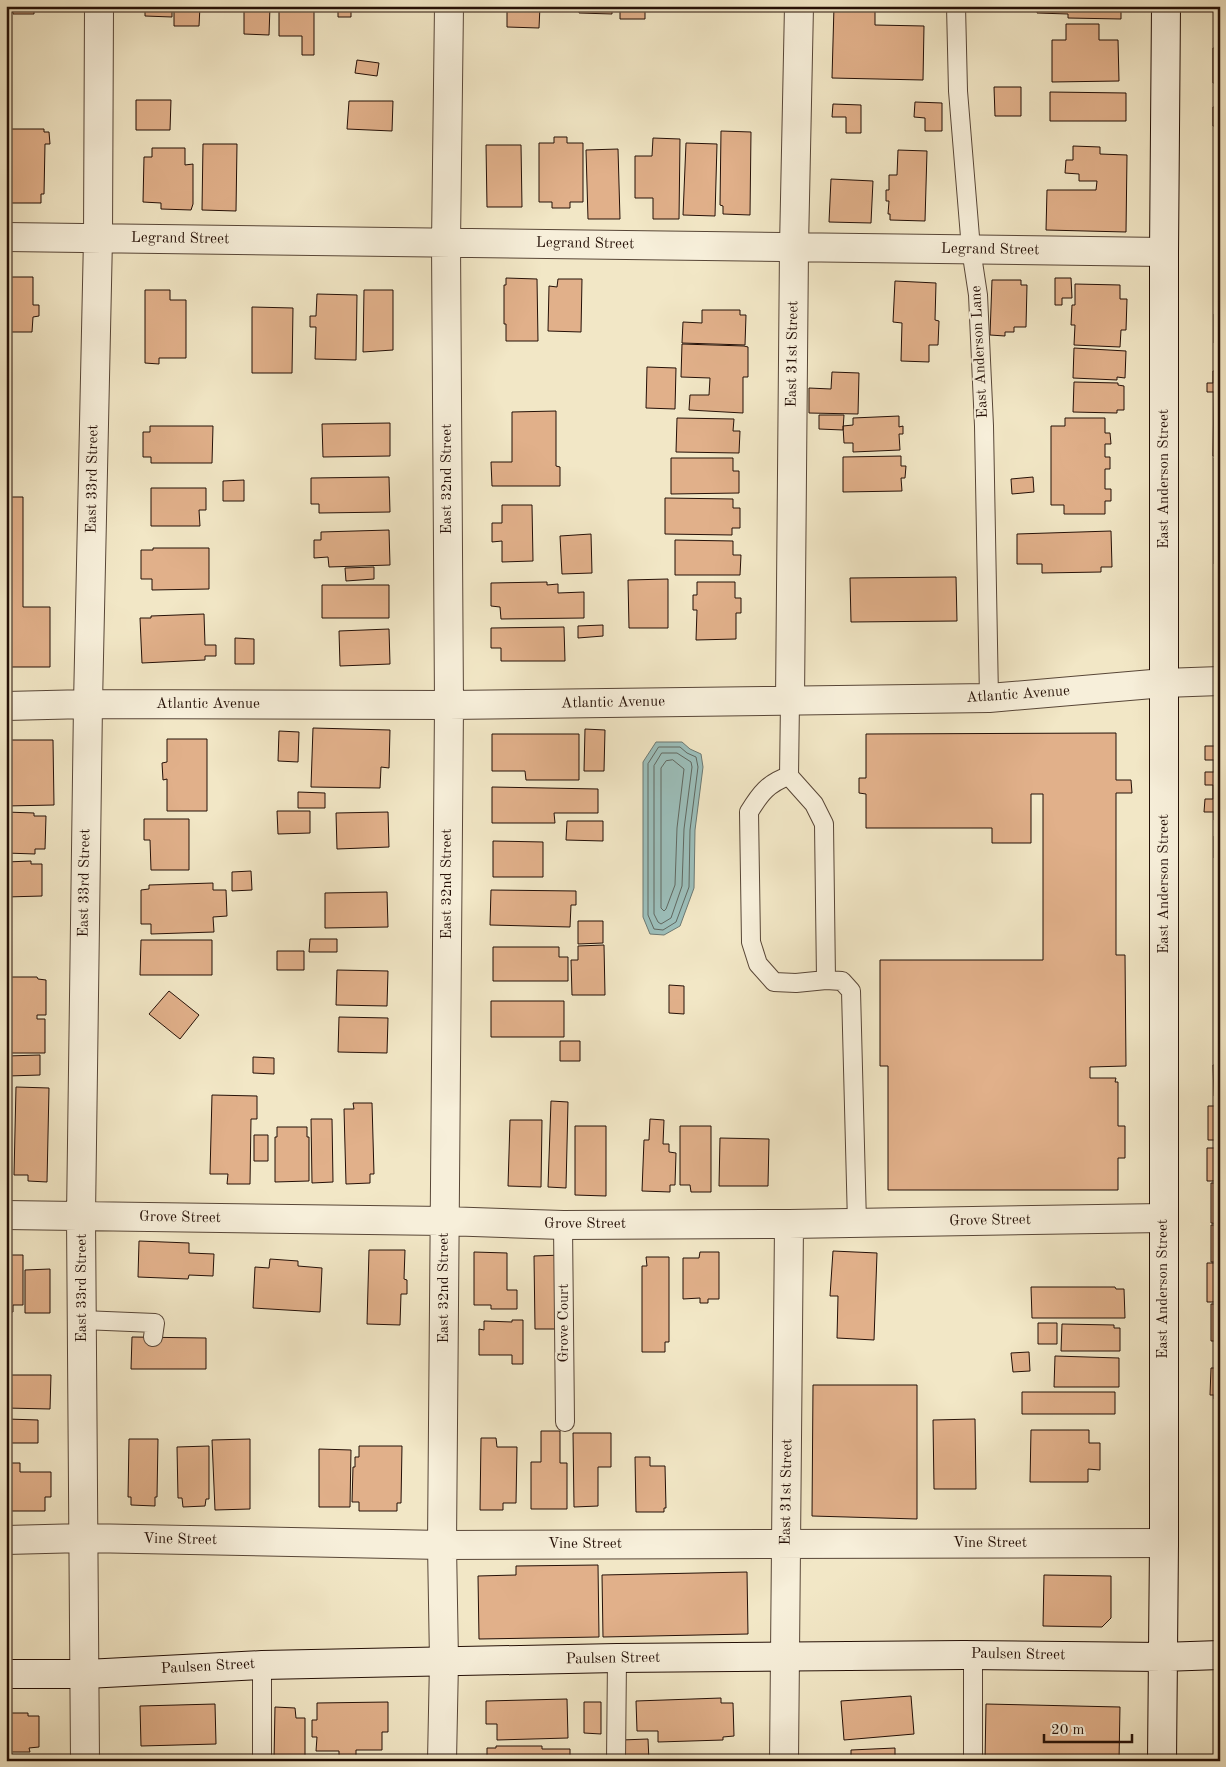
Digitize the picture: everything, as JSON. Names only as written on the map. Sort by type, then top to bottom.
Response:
[{"type":"street","name":"East 33rd Street","points":[[85,1761],[82,1216],[88,704],[98,238],[99,6]]},
{"type":"street","name":"East 32nd Street","points":[[442,1761],[444,1661],[442,1545],[444,1221],[449,705],[446,243],[449,6]]},
{"type":"street","name":"East 31st Street","points":[[790,701],[794,247],[799,6]]},
{"type":"street","name":"East Anderson Street","points":[[1162,1761],[1164,1543],[1164,252],[1166,6]]},
{"type":"street","name":"Legrand Street","points":[[6,237],[1164,252]]},
{"type":"street","name":"Atlantic Avenue","points":[[6,706],[88,704],[449,705],[989,698],[1164,682],[1220,682]]},
{"type":"street","name":"Grove Street","points":[[6,1215],[444,1221],[563,1225],[789,1224],[1163,1218]]},
{"type":"street","name":"East 31st Street","points":[[784,1761],[789,1224]]},
{"type":"street","name":"Vine Street","points":[[6,1540],[84,1538],[442,1545],[1164,1543]]},
{"type":"street","name":"Paulsen Street","points":[[6,1674],[86,1674],[262,1665],[617,1658],[973,1655],[1162,1657],[1220,1655]]},
{"type":"lane","name":"East Anderson Lane","points":[[956,6],[958,91],[971,249],[978,295],[983,417],[989,698]]},
{"type":"lane","points":[[790,701],[789,776],[814,804],[824,824],[826,980]]},
{"type":"lane","points":[[789,776],[777,780],[759,795],[749,812],[751,942],[758,964],[774,982],[842,981],[850,991],[857,1223]]},
{"type":"lane","name":"Grove Court","points":[[563,1225],[565,1422]]},
{"type":"lane","points":[[82,1320],[155,1323],[153,1337]]},
{"type":"lane","points":[[973,1655],[973,1761]]},
{"type":"lane","points":[[616,1761],[617,1658]]},
{"type":"lane","points":[[262,1665],[262,1761]]},
{"type":"water","points":[[656,742],[682,742],[690,749],[701,754],[703,767],[695,830],[694,888],[680,926],[664,935],[650,934],[643,917],[643,762]]},
{"type":"building","points":[[13,6],[34,6],[34,14],[13,14]]},
{"type":"building","points":[[145,6],[172,6],[172,17],[145,16]]},
{"type":"building","points":[[174,6],[200,6],[199,26],[174,26]]},
{"type":"building","points":[[244,6],[270,6],[269,35],[244,34]]},
{"type":"building","points":[[279,6],[314,6],[314,55],[302,55],[302,36],[279,36]]},
{"type":"building","points":[[338,6],[351,6],[351,17],[338,17]]},
{"type":"building","points":[[375,6],[392,6],[392,11],[375,11]]},
{"type":"building","points":[[507,6],[540,6],[539,28],[507,27]]},
{"type":"building","points":[[580,6],[612,6],[612,14],[579,13]]},
{"type":"building","points":[[614,6],[645,6],[645,19],[620,19],[620,9],[614,9]]},
{"type":"building","points":[[652,6],[699,6],[699,7],[653,8]]},
{"type":"building","points":[[834,6],[875,6],[875,25],[924,26],[923,80],[832,78]]},
{"type":"building","points":[[1038,6],[1121,6],[1121,19],[1068,18],[1068,14],[1037,13]]},
{"type":"building","points":[[1066,24],[1099,24],[1099,40],[1118,40],[1119,81],[1052,82],[1052,40],[1066,40]]},
{"type":"building","points":[[1213,48],[1220,48],[1220,83],[1213,83]]},
{"type":"building","points":[[357,60],[379,63],[377,76],[355,73]]},
{"type":"building","points":[[994,87],[1021,87],[1021,116],[995,116]]},
{"type":"building","points":[[1216,89],[1220,89],[1220,126],[1213,126],[1213,107],[1216,107]]},
{"type":"building","points":[[1050,92],[1126,93],[1126,121],[1050,121]]},
{"type":"building","points":[[136,100],[171,100],[170,130],[136,130]]},
{"type":"building","points":[[349,101],[393,101],[392,131],[347,129]]},
{"type":"building","points":[[915,102],[942,103],[942,131],[925,131],[925,118],[914,117]]},
{"type":"building","points":[[833,104],[861,105],[861,133],[846,133],[846,117],[832,117]]},
{"type":"building","points":[[6,129],[44,129],[44,132],[49,132],[50,144],[45,144],[44,194],[41,194],[41,203],[6,203]]},
{"type":"building","points":[[721,131],[751,132],[750,215],[723,214],[723,206],[720,205]]},
{"type":"building","points":[[554,137],[567,137],[567,143],[583,143],[583,202],[570,202],[570,208],[552,208],[552,202],[539,202],[539,143],[554,143]]},
{"type":"building","points":[[653,138],[680,139],[679,219],[653,219],[653,198],[635,198],[635,156],[652,156]]},
{"type":"building","points":[[686,143],[717,144],[715,216],[683,215]]},
{"type":"building","points":[[203,144],[237,144],[236,211],[202,210]]},
{"type":"building","points":[[486,145],[521,145],[522,207],[487,207]]},
{"type":"building","points":[[1073,146],[1100,147],[1100,154],[1127,155],[1126,232],[1046,230],[1047,190],[1096,190],[1097,181],[1079,181],[1079,174],[1065,173],[1066,160],[1073,160]]},
{"type":"building","points":[[152,148],[185,148],[185,165],[193,164],[193,204],[191,210],[161,209],[161,203],[143,202],[144,157],[152,157]]},
{"type":"building","points":[[618,149],[620,219],[588,219],[586,150]]},
{"type":"building","points":[[898,150],[927,151],[925,221],[890,220],[890,214],[888,214],[889,201],[886,201],[886,190],[889,190],[889,175],[897,175]]},
{"type":"building","points":[[1215,153],[1220,153],[1220,182],[1215,183]]},
{"type":"building","points":[[831,179],[873,181],[871,223],[829,222]]},
{"type":"building","points":[[1215,232],[1220,232],[1220,261],[1215,261]]},
{"type":"building","points":[[9,277],[33,277],[33,305],[39,305],[39,316],[33,317],[32,332],[7,332]]},
{"type":"building","points":[[506,278],[537,279],[538,341],[506,341],[504,285],[506,285]]},
{"type":"building","points":[[1055,278],[1071,278],[1072,298],[1062,298],[1062,305],[1055,305]]},
{"type":"building","points":[[558,279],[582,279],[581,332],[548,331],[549,286],[557,287]]},
{"type":"building","points":[[992,280],[1021,280],[1021,285],[1027,285],[1026,327],[1014,327],[1014,332],[1005,332],[1005,336],[990,335]]},
{"type":"building","points":[[895,281],[936,283],[935,320],[939,321],[938,345],[929,345],[929,362],[901,361],[902,323],[893,322]]},
{"type":"building","points":[[1075,284],[1120,285],[1120,299],[1127,299],[1126,330],[1121,330],[1120,347],[1074,345],[1075,325],[1071,325],[1072,305],[1075,305]]},
{"type":"building","points":[[145,290],[170,290],[170,300],[186,300],[186,358],[159,358],[159,364],[145,363]]},
{"type":"building","points":[[364,290],[393,290],[393,350],[363,352]]},
{"type":"building","points":[[317,294],[357,295],[356,360],[315,359],[316,327],[310,327],[310,316],[316,316]]},
{"type":"building","points":[[252,307],[293,308],[292,373],[252,373]]},
{"type":"building","points":[[702,310],[740,310],[740,315],[746,315],[745,345],[682,343],[683,322],[702,323]]},
{"type":"building","points":[[1214,314],[1220,314],[1220,343],[1214,343]]},
{"type":"building","points":[[682,344],[748,347],[748,377],[743,377],[743,413],[689,410],[690,395],[709,395],[710,378],[681,377]]},
{"type":"building","points":[[1074,348],[1126,351],[1125,378],[1117,377],[1117,380],[1073,378]]},
{"type":"building","points":[[647,367],[676,368],[675,409],[646,408]]},
{"type":"building","points":[[1213,371],[1220,371],[1220,456],[1213,456],[1214,392],[1207,392],[1207,383],[1213,383]]},
{"type":"building","points":[[832,372],[859,373],[858,414],[809,413],[809,388],[831,389]]},
{"type":"building","points":[[1074,382],[1118,383],[1118,385],[1124,386],[1124,410],[1117,410],[1117,413],[1073,412]]},
{"type":"building","points":[[556,411],[556,466],[560,467],[560,486],[492,486],[491,462],[512,462],[512,412]]},
{"type":"building","points":[[819,415],[844,415],[843,430],[819,429]]},
{"type":"building","points":[[899,416],[899,427],[903,426],[903,434],[899,434],[900,450],[853,452],[853,443],[844,443],[843,426],[853,425],[853,418]]},
{"type":"building","points":[[677,418],[734,419],[733,431],[740,431],[739,453],[676,452]]},
{"type":"building","points":[[1065,418],[1105,418],[1105,433],[1110,433],[1111,444],[1105,444],[1105,457],[1110,457],[1110,469],[1105,469],[1105,489],[1111,489],[1111,501],[1105,501],[1105,514],[1064,514],[1064,505],[1051,505],[1051,426],[1065,426]]},
{"type":"building","points":[[390,423],[390,456],[323,457],[322,424]]},
{"type":"building","points":[[150,426],[213,426],[212,463],[151,463],[151,457],[143,457],[143,432],[150,432]]},
{"type":"building","points":[[901,456],[901,466],[906,466],[905,478],[901,478],[902,491],[843,492],[843,457]]},
{"type":"building","points":[[671,458],[733,458],[733,471],[739,471],[739,493],[671,494]]},
{"type":"building","points":[[1214,458],[1220,458],[1220,563],[1214,564]]},
{"type":"building","points":[[389,477],[390,512],[319,513],[319,504],[311,504],[311,478]]},
{"type":"building","points":[[1033,477],[1034,492],[1012,494],[1011,479]]},
{"type":"building","points":[[244,480],[244,501],[223,501],[223,481]]},
{"type":"building","points":[[151,488],[206,488],[206,510],[199,510],[200,526],[151,526]]},
{"type":"building","points":[[6,497],[23,497],[23,607],[50,607],[50,667],[6,667]]},
{"type":"building","points":[[665,498],[733,499],[733,508],[740,508],[740,528],[732,528],[732,535],[665,534]]},
{"type":"building","points":[[502,505],[532,505],[533,561],[502,562],[502,541],[492,542],[492,523],[502,523]]},
{"type":"building","points":[[389,530],[390,565],[329,567],[328,557],[314,558],[314,540],[321,540],[321,532]]},
{"type":"building","points":[[1111,531],[1112,567],[1101,567],[1101,572],[1042,573],[1042,564],[1017,564],[1017,534]]},
{"type":"building","points":[[591,534],[592,573],[562,574],[560,536]]},
{"type":"building","points":[[675,540],[733,541],[733,555],[741,555],[740,575],[675,575]]},
{"type":"building","points":[[153,548],[209,548],[209,589],[152,590],[152,579],[141,579],[141,550],[153,550]]},
{"type":"building","points":[[374,567],[374,579],[346,581],[345,568]]},
{"type":"building","points":[[1219,573],[1220,608],[1218,608]]},
{"type":"building","points":[[956,577],[957,621],[851,622],[850,578]]},
{"type":"building","points":[[668,579],[668,628],[629,628],[628,580]]},
{"type":"building","points":[[547,582],[547,585],[558,584],[558,593],[584,592],[584,618],[501,619],[500,607],[491,606],[491,583]]},
{"type":"building","points":[[697,582],[735,582],[735,598],[741,598],[741,613],[736,613],[736,639],[696,640],[697,610],[693,610],[693,595],[697,595]]},
{"type":"building","points":[[322,585],[389,585],[389,618],[322,618]]},
{"type":"building","points":[[1217,613],[1220,613],[1220,649],[1216,649]]},
{"type":"building","points":[[204,614],[205,645],[216,645],[216,656],[205,656],[205,660],[142,663],[140,618]]},
{"type":"building","points":[[603,625],[603,636],[578,638],[578,626]]},
{"type":"building","points":[[564,627],[565,661],[501,661],[501,648],[491,648],[491,628]]},
{"type":"building","points":[[389,629],[390,664],[340,666],[339,631]]},
{"type":"building","points":[[235,638],[254,639],[254,664],[235,664]]},
{"type":"building","points":[[313,728],[390,730],[389,768],[381,767],[380,788],[311,787]]},
{"type":"building","points":[[585,729],[605,730],[604,771],[584,771]]},
{"type":"building","points":[[279,731],[299,732],[298,762],[278,761]]},
{"type":"building","points":[[1116,733],[1116,780],[1131,780],[1132,793],[1116,793],[1116,955],[1125,955],[1126,1066],[1090,1067],[1090,1078],[1116,1078],[1115,1082],[1118,1082],[1118,1126],[1125,1126],[1125,1158],[1118,1158],[1118,1190],[888,1190],[888,1066],[880,1066],[880,960],[1043,960],[1043,794],[1031,794],[1031,843],[992,843],[992,828],[866,828],[866,794],[859,793],[859,778],[866,778],[866,734]]},
{"type":"building","points":[[492,734],[579,734],[579,780],[526,780],[525,771],[492,771]]},
{"type":"building","points":[[167,739],[207,739],[207,811],[167,811],[167,779],[163,780],[162,763],[167,762]]},
{"type":"building","points":[[6,740],[53,740],[54,805],[6,806]]},
{"type":"building","points":[[1205,746],[1220,746],[1220,820],[1214,820],[1214,812],[1204,812],[1205,799],[1213,799],[1213,785],[1205,785],[1205,772],[1214,772],[1214,760],[1205,760]]},
{"type":"building","points":[[492,787],[598,789],[598,813],[554,813],[555,823],[492,823]]},
{"type":"building","points":[[298,792],[325,793],[325,808],[298,808]]},
{"type":"building","points":[[277,811],[310,811],[310,833],[278,834]]},
{"type":"building","points":[[6,812],[34,813],[34,816],[46,816],[45,849],[35,849],[35,854],[6,853]]},
{"type":"building","points":[[388,812],[389,847],[337,849],[336,813]]},
{"type":"building","points":[[144,819],[189,819],[189,870],[151,870],[150,840],[144,840]]},
{"type":"building","points":[[567,821],[603,821],[603,841],[566,840]]},
{"type":"building","points":[[1216,822],[1220,822],[1220,858],[1214,858],[1214,836],[1217,836]]},
{"type":"building","points":[[493,841],[543,842],[543,877],[493,877]]},
{"type":"building","points":[[31,861],[31,864],[42,864],[42,896],[6,897],[6,862]]},
{"type":"building","points":[[1215,862],[1220,862],[1220,884],[1215,884]]},
{"type":"building","points":[[251,871],[252,890],[232,891],[232,872]]},
{"type":"building","points":[[213,883],[213,890],[226,890],[227,916],[213,917],[214,932],[151,934],[151,924],[141,924],[141,890],[149,889],[149,885]]},
{"type":"building","points":[[491,890],[576,891],[576,905],[571,905],[570,927],[490,925]]},
{"type":"building","points":[[387,892],[388,927],[325,928],[325,893]]},
{"type":"building","points":[[578,921],[603,921],[603,943],[578,944]]},
{"type":"building","points":[[310,939],[337,939],[337,952],[309,952]]},
{"type":"building","points":[[141,940],[212,940],[212,975],[140,975]]},
{"type":"building","points":[[1218,941],[1220,941],[1220,973],[1218,973]]},
{"type":"building","points":[[604,945],[605,995],[572,995],[571,960],[578,960],[578,946]]},
{"type":"building","points":[[493,947],[559,947],[559,957],[568,957],[568,981],[493,981]]},
{"type":"building","points":[[277,951],[304,951],[304,970],[277,970]]},
{"type":"building","points":[[337,970],[388,971],[387,1006],[336,1005]]},
{"type":"building","points":[[6,977],[37,977],[38,979],[46,980],[46,1015],[37,1015],[37,1019],[45,1019],[45,1053],[6,1053]]},
{"type":"building","points":[[669,985],[684,986],[684,1014],[669,1013]]},
{"type":"building","points":[[169,991],[199,1015],[180,1039],[149,1014]]},
{"type":"building","points":[[1215,995],[1220,995],[1220,1020],[1216,1020]]},
{"type":"building","points":[[491,1001],[564,1001],[564,1037],[491,1037]]},
{"type":"building","points":[[339,1017],[388,1018],[387,1053],[338,1052]]},
{"type":"building","points":[[560,1041],[580,1041],[580,1061],[560,1061]]},
{"type":"building","points":[[40,1055],[40,1075],[8,1076],[7,1056]]},
{"type":"building","points":[[253,1057],[274,1058],[274,1074],[253,1073]]},
{"type":"building","points":[[1213,1065],[1220,1065],[1220,1096],[1214,1096]]},
{"type":"building","points":[[16,1087],[49,1088],[47,1182],[28,1181],[28,1175],[14,1175]]},
{"type":"building","points":[[212,1095],[257,1096],[257,1119],[251,1119],[250,1184],[227,1184],[228,1174],[210,1174]]},
{"type":"building","points":[[551,1101],[568,1102],[566,1188],[548,1187]]},
{"type":"building","points":[[353,1103],[372,1103],[374,1174],[370,1174],[370,1183],[346,1184],[344,1109],[354,1109]]},
{"type":"building","points":[[1208,1106],[1220,1106],[1220,1140],[1208,1140]]},
{"type":"building","points":[[311,1119],[332,1119],[333,1182],[312,1183]]},
{"type":"building","points":[[650,1119],[664,1120],[663,1144],[669,1144],[669,1152],[676,1153],[675,1185],[670,1185],[670,1192],[642,1191],[644,1140],[649,1140]]},
{"type":"building","points":[[510,1120],[542,1120],[541,1187],[508,1186]]},
{"type":"building","points":[[575,1126],[606,1126],[606,1196],[575,1195]]},
{"type":"building","points":[[680,1126],[711,1126],[711,1192],[691,1192],[690,1185],[680,1185]]},
{"type":"building","points":[[277,1127],[307,1127],[307,1137],[309,1137],[309,1181],[275,1182],[275,1137],[277,1137]]},
{"type":"building","points":[[254,1135],[268,1135],[268,1161],[254,1161]]},
{"type":"building","points":[[720,1138],[769,1139],[768,1186],[719,1186]]},
{"type":"building","points":[[1207,1148],[1220,1148],[1220,1181],[1207,1181]]},
{"type":"building","points":[[1211,1183],[1220,1183],[1220,1224],[1211,1223]]},
{"type":"building","points":[[1211,1225],[1220,1225],[1220,1262],[1211,1262]]},
{"type":"building","points":[[139,1241],[189,1243],[189,1253],[214,1254],[213,1276],[189,1275],[188,1279],[138,1277]]},
{"type":"building","points":[[6,1250],[10,1250],[10,1255],[23,1255],[23,1305],[13,1305],[13,1312],[6,1312]]},
{"type":"building","points":[[369,1250],[405,1250],[404,1279],[407,1280],[407,1294],[401,1294],[400,1325],[367,1324]]},
{"type":"building","points":[[833,1251],[877,1253],[874,1340],[837,1338],[838,1296],[830,1296]]},
{"type":"building","points":[[474,1252],[507,1253],[507,1290],[517,1290],[517,1309],[491,1309],[491,1305],[474,1305]]},
{"type":"building","points":[[700,1252],[719,1252],[719,1299],[708,1299],[708,1303],[700,1303],[700,1298],[683,1299],[683,1258],[699,1258]]},
{"type":"building","points":[[562,1255],[563,1329],[535,1329],[534,1256]]},
{"type":"building","points":[[646,1257],[669,1257],[669,1342],[665,1342],[665,1352],[642,1352],[642,1266],[647,1266]]},
{"type":"building","points":[[270,1259],[298,1261],[298,1266],[322,1268],[320,1312],[253,1308],[255,1267],[269,1268]]},
{"type":"building","points":[[1207,1263],[1220,1263],[1220,1302],[1207,1302]]},
{"type":"building","points":[[50,1269],[50,1313],[25,1313],[25,1270]]},
{"type":"building","points":[[1031,1287],[1115,1287],[1116,1289],[1124,1289],[1125,1318],[1032,1318]]},
{"type":"building","points":[[1211,1304],[1220,1304],[1220,1341],[1211,1341]]},
{"type":"building","points":[[512,1320],[523,1320],[523,1364],[512,1364],[512,1355],[479,1355],[479,1329],[484,1330],[484,1321],[512,1322]]},
{"type":"building","points":[[1038,1323],[1057,1323],[1057,1344],[1038,1344]]},
{"type":"building","points":[[1062,1324],[1114,1325],[1114,1328],[1120,1328],[1120,1351],[1061,1351]]},
{"type":"building","points":[[132,1337],[206,1338],[206,1369],[131,1369]]},
{"type":"building","points":[[1029,1352],[1030,1371],[1013,1372],[1011,1353]]},
{"type":"building","points":[[1055,1356],[1119,1358],[1119,1387],[1054,1387]]},
{"type":"building","points":[[1211,1368],[1220,1368],[1220,1399],[1214,1399],[1214,1395],[1210,1395]]},
{"type":"building","points":[[6,1375],[51,1375],[50,1409],[6,1408]]},
{"type":"building","points":[[813,1385],[917,1385],[917,1519],[812,1516]]},
{"type":"building","points":[[1022,1392],[1115,1392],[1115,1414],[1022,1414]]},
{"type":"building","points":[[7,1419],[38,1420],[38,1443],[7,1443]]},
{"type":"building","points":[[975,1419],[976,1489],[934,1489],[933,1420]]},
{"type":"building","points":[[1031,1430],[1089,1430],[1089,1443],[1100,1443],[1100,1470],[1088,1469],[1088,1482],[1030,1482]]},
{"type":"building","points":[[541,1431],[560,1431],[560,1463],[567,1463],[567,1509],[531,1509],[531,1462],[541,1462]]},
{"type":"building","points":[[573,1433],[611,1433],[611,1467],[598,1467],[598,1506],[574,1507]]},
{"type":"building","points":[[1218,1435],[1220,1435],[1220,1484]]},
{"type":"building","points":[[481,1438],[496,1438],[497,1447],[517,1447],[516,1503],[503,1503],[503,1510],[480,1510]]},
{"type":"building","points":[[129,1439],[158,1439],[157,1497],[155,1497],[155,1506],[131,1505],[131,1497],[128,1497]]},
{"type":"building","points":[[250,1439],[250,1509],[215,1510],[212,1440]]},
{"type":"building","points":[[209,1446],[209,1499],[206,1499],[205,1506],[183,1507],[182,1498],[178,1498],[177,1447]]},
{"type":"building","points":[[359,1446],[402,1446],[401,1503],[397,1503],[397,1511],[359,1511],[359,1502],[352,1502],[353,1467],[355,1467],[355,1457],[359,1457]]},
{"type":"building","points":[[319,1449],[351,1450],[350,1507],[319,1507]]},
{"type":"building","points":[[635,1457],[650,1457],[650,1466],[665,1466],[666,1508],[664,1508],[664,1512],[636,1512]]},
{"type":"building","points":[[6,1463],[20,1463],[20,1472],[51,1472],[51,1497],[45,1497],[45,1511],[6,1511]]},
{"type":"building","points":[[598,1565],[599,1637],[479,1639],[478,1576],[516,1575],[516,1566]]},
{"type":"building","points":[[747,1572],[748,1634],[603,1637],[602,1575]]},
{"type":"building","points":[[1044,1575],[1111,1576],[1111,1618],[1102,1627],[1043,1626]]},
{"type":"building","points":[[1216,1591],[1220,1591],[1220,1627],[1216,1627]]},
{"type":"building","points":[[1218,1691],[1220,1691],[1220,1731],[1219,1731]]},
{"type":"building","points":[[911,1696],[914,1734],[844,1740],[841,1701]]},
{"type":"building","points":[[721,1698],[721,1703],[733,1703],[734,1736],[723,1737],[723,1740],[658,1742],[658,1731],[637,1731],[636,1701]]},
{"type":"building","points":[[567,1699],[568,1738],[497,1740],[497,1724],[486,1724],[486,1701]]},
{"type":"building","points":[[388,1702],[388,1732],[382,1732],[382,1750],[356,1750],[356,1757],[339,1757],[339,1751],[316,1751],[317,1737],[312,1737],[312,1720],[317,1720],[317,1703]]},
{"type":"building","points":[[584,1702],[601,1702],[601,1734],[584,1733]]},
{"type":"building","points":[[215,1704],[216,1744],[141,1746],[140,1706]]},
{"type":"building","points":[[986,1704],[1120,1707],[1119,1761],[985,1761]]},
{"type":"building","points":[[275,1707],[295,1708],[296,1718],[305,1718],[305,1760],[274,1760]]},
{"type":"building","points":[[6,1713],[28,1713],[28,1716],[39,1716],[39,1747],[29,1748],[30,1752],[6,1752]]},
{"type":"building","points":[[648,1739],[649,1761],[622,1761],[621,1740]]},
{"type":"building","points":[[496,1746],[542,1746],[542,1749],[570,1749],[570,1761],[487,1761],[487,1748],[496,1748]]},
{"type":"building","points":[[895,1748],[895,1761],[851,1761],[851,1750]]},
{"type":"building","points":[[140,1759],[216,1759],[216,1761],[140,1761]]},
{"type":"building","points":[[388,1759],[388,1761],[308,1760]]}]
